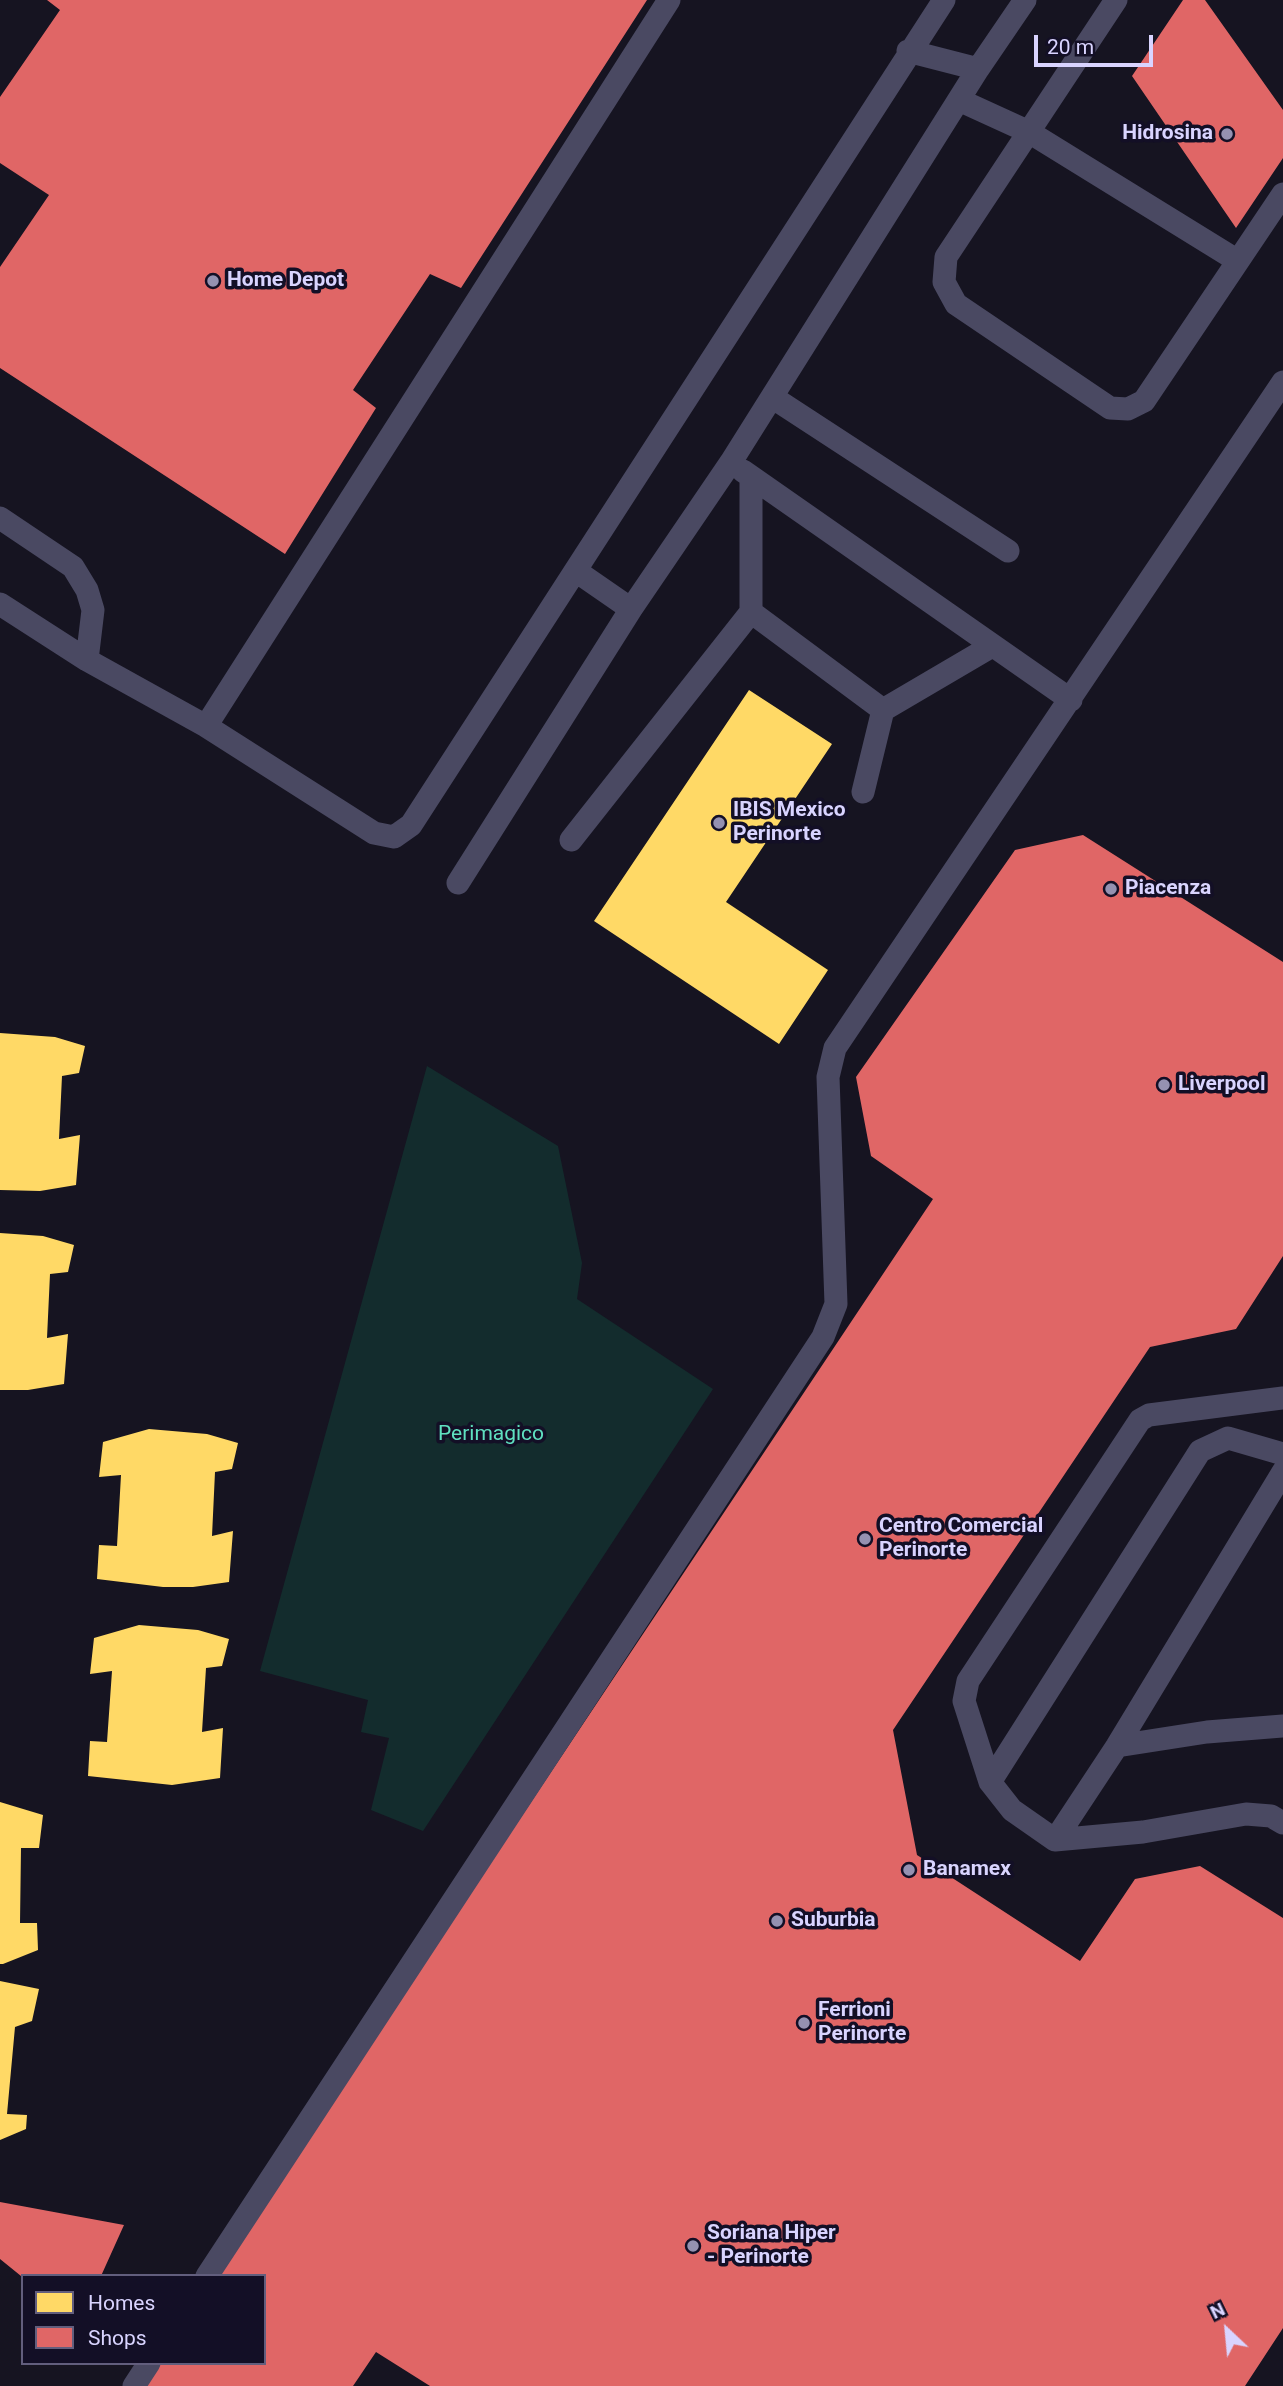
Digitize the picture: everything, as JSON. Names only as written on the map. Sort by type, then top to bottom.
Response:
[{"type":"lane","points":[[206,726],[668,0]]},
{"type":"lane","points":[[0,604],[87,660],[206,726],[374,833],[394,836],[411,825],[908,51],[944,0]]},
{"type":"lane","points":[[458,883],[631,609],[731,462],[978,69],[1025,0]]},
{"type":"lane","points":[[1116,0],[946,257],[944,282],[956,304],[1110,408],[1128,409],[1144,401],[1283,194]]},
{"type":"lane","points":[[908,51],[978,69]]},
{"type":"lane","points":[[959,100],[1029,132],[1238,261]]},
{"type":"lane","points":[[208,2274],[823,1337],[836,1304],[828,1077],[835,1048],[1280,392]]},
{"type":"lane","points":[[772,397],[1008,551]]},
{"type":"lane","points":[[731,462],[1071,699]]},
{"type":"lane","points":[[572,840],[751,612],[751,478]]},
{"type":"lane","points":[[0,518],[73,568],[87,590],[93,610],[87,660]]},
{"type":"lane","points":[[576,571],[631,609]]},
{"type":"lane","points":[[751,612],[883,710]]},
{"type":"lane","points":[[863,792],[883,710],[992,646]]},
{"type":"lane","points":[[1283,1398],[1149,1415],[1130,1432],[968,1681],[964,1701],[990,1782],[1012,1810],[1055,1840],[1143,1832],[1246,1814],[1271,1816],[1283,1823]]},
{"type":"lane","points":[[990,1782],[1200,1451],[1228,1438],[1283,1454]]},
{"type":"lane","points":[[1055,1840],[1117,1746],[1283,1472]]},
{"type":"lane","points":[[1117,1746],[1207,1732],[1283,1726]]},
{"type":"lane","points":[[134,2386],[148,2365]]},
{"type":"green space","name":"Perimagico","points":[[427,1066],[558,1146],[582,1263],[577,1299],[713,1389],[423,1831],[371,1810],[389,1738],[361,1732],[368,1700],[260,1671]]},
{"type":"building: Homes","name":"IBIS Mexico Perinorte","points":[[749,690],[832,744],[726,902],[828,970],[779,1044],[594,921]]},
{"type":"building: Homes","points":[[0,1033],[55,1037],[85,1046],[79,1073],[62,1076],[59,1139],[80,1135],[76,1185],[40,1191],[0,1190]]},
{"type":"building: Homes","points":[[0,1233],[43,1236],[74,1245],[68,1272],[50,1274],[47,1338],[68,1334],[64,1384],[28,1390],[0,1390]]},
{"type":"building: Homes","points":[[149,1429],[207,1434],[238,1443],[232,1469],[215,1472],[212,1536],[233,1531],[229,1582],[193,1587],[163,1587],[97,1579],[99,1545],[117,1546],[121,1475],[99,1477],[103,1442]]},
{"type":"building: Homes","points":[[139,1625],[198,1630],[229,1639],[222,1666],[206,1668],[202,1732],[223,1728],[220,1778],[172,1785],[88,1776],[90,1741],[107,1742],[112,1671],[90,1674],[94,1638]]},
{"type":"building: Homes","points":[[0,1802],[43,1815],[39,1848],[21,1848],[20,1923],[37,1923],[38,1950],[3,1964],[0,1964]]},
{"type":"building: Homes","points":[[0,1981],[39,1989],[32,2021],[15,2027],[7,2114],[27,2115],[26,2129],[0,2140]]},
{"type":"building: Shops","name":"Home Depot","points":[[47,0],[647,0],[461,288],[430,274],[353,390],[376,408],[285,554],[0,368],[0,267],[49,195],[0,163],[0,97],[60,10]]},
{"type":"building: Shops","name":"Hidrosina","points":[[1183,0],[1205,0],[1283,110],[1283,158],[1236,228],[1132,76]]},
{"type":"building: Shops","name":"Centro Comercial Perinorte","points":[[1083,835],[1283,962],[1283,1256],[1236,1329],[1150,1347],[893,1730],[917,1855],[1080,1961],[1135,1879],[1200,1866],[1283,1918],[1283,2328],[1245,2386],[430,2386],[376,2352],[353,2386],[146,2386],[159,2365],[266,2365],[266,2274],[216,2274],[933,1199],[871,1156],[856,1077],[1015,850]]},
{"type":"building: Shops","points":[[0,2202],[124,2225],[102,2274],[21,2276],[0,2259]]},
{"type":"place","name":"Hidrosina","points":[[1227,134]]},
{"type":"place","name":"Home Depot","points":[[213,281]]},
{"type":"place","name":"IBIS Mexico Perinorte","points":[[719,823]]},
{"type":"place","name":"Piacenza","points":[[1111,889]]},
{"type":"place","name":"Liverpool","points":[[1164,1085]]},
{"type":"place","name":"Centro Comercial Perinorte","points":[[865,1539]]},
{"type":"place","name":"Banamex","points":[[909,1870]]},
{"type":"place","name":"Suburbia","points":[[777,1921]]},
{"type":"place","name":"Ferrioni Perinorte","points":[[804,2023]]},
{"type":"place","name":"Soriana Hiper - Perinorte","points":[[693,2246]]}]
